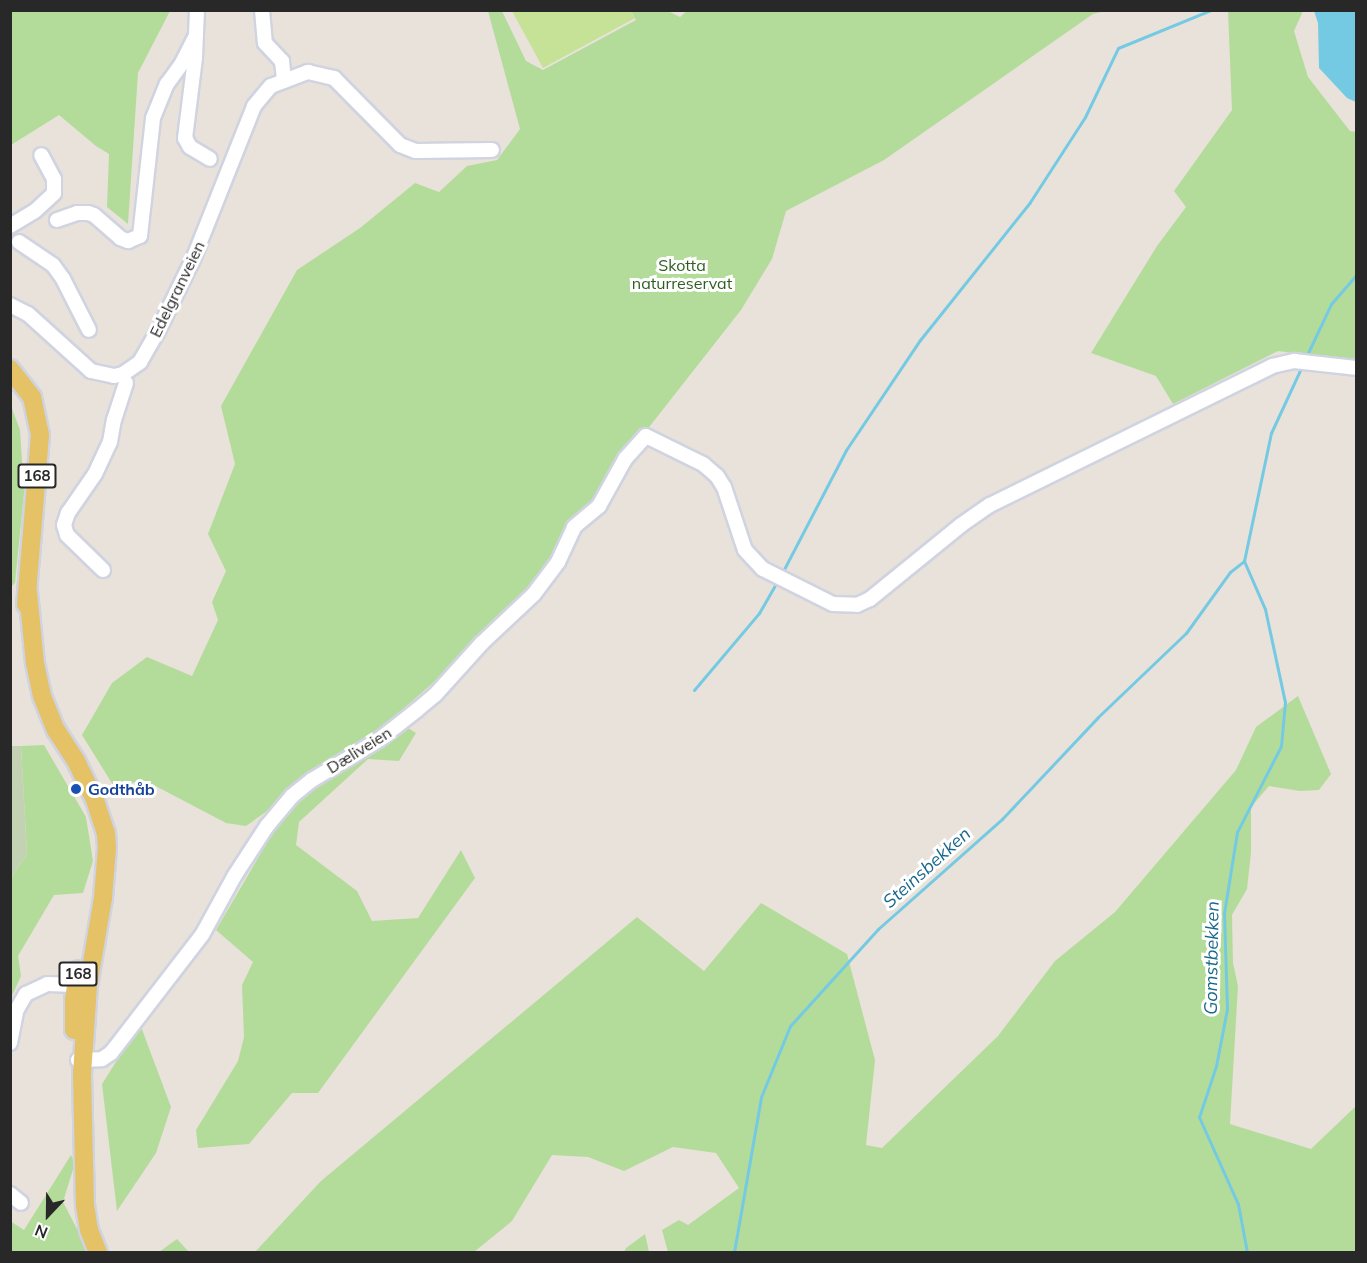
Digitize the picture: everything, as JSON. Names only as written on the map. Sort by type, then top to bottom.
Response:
[{"type":"main road","name":"168","points":[[10,369],[32,397],[39,422],[39,452],[27,592],[26,655],[33,698],[70,768],[87,786],[100,812],[106,832],[105,876],[82,985],[85,1205],[89,1230],[98,1252]]},
{"type":"street","points":[[197,10],[185,138],[190,147],[210,159]]},
{"type":"street","points":[[262,10],[265,43],[282,61],[284,81],[308,72],[334,78],[350,91],[391,137],[400,145],[416,151],[492,150]]},
{"type":"street","points":[[57,220],[77,213],[87,213],[94,215],[120,238],[128,241],[140,236],[153,118],[167,84],[182,63],[196,36]]},
{"type":"street","name":"Edelgranveien","points":[[10,305],[28,314],[91,371],[114,376],[123,374],[140,362],[157,333],[194,257],[254,106],[272,86],[284,81]]},
{"type":"street","points":[[10,226],[35,211],[54,193],[54,179],[41,155]]},
{"type":"street","points":[[19,242],[53,266],[63,279],[89,330]]},
{"type":"street","name":"Dæliveien","points":[[82,1065],[102,1059],[111,1053],[202,935],[241,865],[267,826],[292,796],[312,780],[380,739],[435,695],[482,643],[534,594],[558,562],[574,527],[599,506],[626,459],[646,436],[703,464],[717,476],[724,487],[745,550],[763,569],[833,604],[856,605],[870,599],[961,525],[990,505],[1272,366],[1294,361],[1356,368]]},
{"type":"street","points":[[103,570],[67,536],[64,525],[68,513],[94,474],[110,442],[126,383]]},
{"type":"street","points":[[10,1043],[16,1011],[26,994],[47,984],[82,985]]},
{"type":"green space","points":[[11,10],[170,11],[138,73],[128,224],[107,207],[109,154],[59,115],[11,145]]},
{"type":"green space","name":"Skotta naturreservat","points":[[688,10],[1105,11],[1093,14],[884,160],[786,211],[772,259],[741,310],[566,533],[520,606],[368,740],[246,826],[226,823],[146,781],[113,785],[82,735],[112,683],[147,657],[192,676],[218,620],[212,602],[226,571],[208,534],[235,464],[221,406],[297,270],[360,228],[415,183],[439,192],[467,166],[497,160],[520,129],[488,11],[502,11],[526,61],[543,70],[636,20],[631,11],[668,11],[680,17]]},
{"type":"green space","points":[[512,11],[631,11],[635,18],[543,68]]},
{"type":"green space","points":[[1228,11],[1303,11],[1294,31],[1308,77],[1350,131],[1356,132],[1356,361],[1278,351],[1173,404],[1156,376],[1091,353],[1157,246],[1186,207],[1174,191],[1232,110]]},
{"type":"green space","points":[[10,403],[20,430],[24,492],[28,453],[15,583],[11,587]]},
{"type":"green space","points":[[1298,696],[1331,774],[1319,790],[1300,791],[1269,786],[1251,807],[1251,853],[1247,889],[1232,915],[1233,963],[1238,986],[1230,1124],[1311,1149],[1356,1106],[1356,1252],[668,1252],[662,1230],[679,1220],[688,1225],[739,1188],[716,1153],[673,1147],[624,1171],[588,1157],[552,1155],[512,1221],[474,1252],[255,1252],[321,1181],[637,917],[704,971],[761,903],[847,954],[875,1060],[866,1145],[882,1148],[998,1036],[1055,961],[1115,912],[1236,770],[1256,727]]},
{"type":"green space","points":[[402,724],[416,733],[399,761],[368,759],[299,822],[296,845],[357,891],[372,921],[418,918],[461,850],[475,878],[318,1093],[292,1093],[249,1144],[198,1148],[196,1130],[238,1061],[244,1037],[242,985],[253,962],[216,930],[272,834],[299,800]]},
{"type":"green space","points":[[44,745],[86,817],[93,861],[83,893],[54,895],[18,956],[21,976],[11,998],[11,878],[27,854],[21,746]]},
{"type":"green space","points":[[11,746],[21,746],[27,854],[11,878]]},
{"type":"green space","points":[[140,1024],[171,1107],[156,1153],[117,1211],[102,1084]]},
{"type":"green space","points":[[71,1155],[75,1163],[63,1202],[89,1252],[11,1252],[10,1221],[24,1230]]},
{"type":"green space","points":[[645,1234],[649,1252],[624,1252],[626,1248]]},
{"type":"green space","points":[[177,1239],[189,1252],[159,1252]]},
{"type":"water","points":[[1314,11],[1356,11],[1356,102],[1347,98],[1319,68],[1318,23]]},
{"type":"waterway","points":[[782,573],[846,450],[920,340],[1030,202],[1085,117],[1118,48],[1211,10]]},
{"type":"waterway","points":[[1306,357],[1331,304],[1356,275]]},
{"type":"waterway","points":[[1244,561],[1271,433],[1302,366]]},
{"type":"waterway","name":"Gomstbekken","points":[[1244,561],[1265,609],[1285,702],[1281,746],[1237,832],[1224,913],[1227,1009],[1216,1066],[1199,1117],[1238,1204],[1247,1252]]},
{"type":"waterway","name":"Steinsbekken","points":[[734,1252],[761,1097],[790,1026],[878,929],[1002,819],[1098,717],[1186,633],[1230,572],[1244,561]]},
{"type":"waterway","points":[[694,690],[759,613],[777,582]]},
{"type":"place","name":"Godthåb","points":[[76,789]]}]
